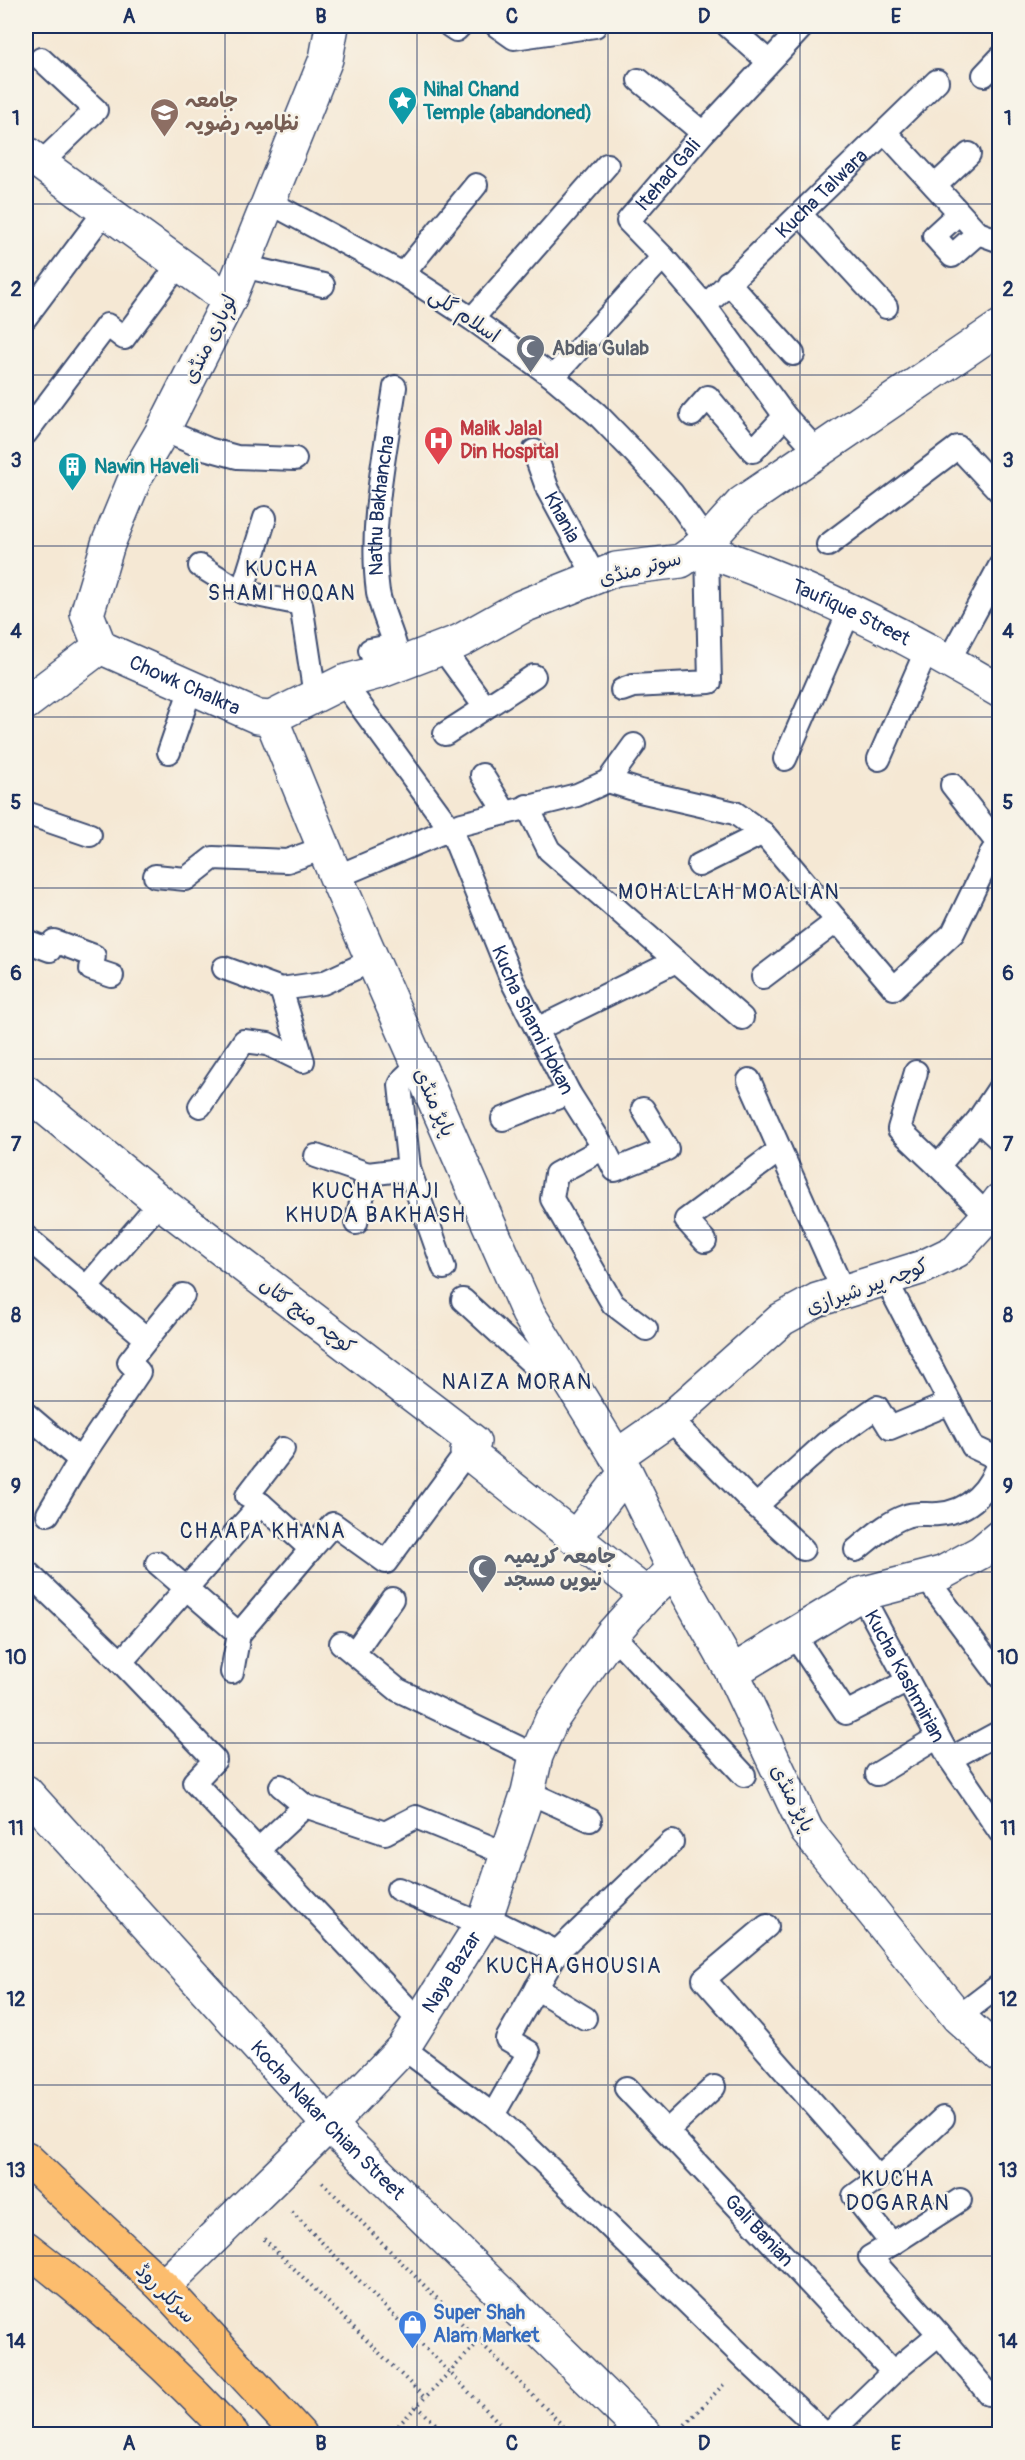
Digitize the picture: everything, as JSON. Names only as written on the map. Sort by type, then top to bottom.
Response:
[{"type":"main road","name":"سرکلر روڈ","points":[[26,2158],[163,2287],[299,2434]]},
{"type":"main road","points":[[26,2248],[107,2313],[171,2372],[232,2434]]},
{"type":"street","name":"لوہاری منڈی","points":[[100,648],[87,614],[108,544],[136,476],[163,430],[229,300],[326,59],[332,26]]},
{"type":"street","points":[[33,158],[229,300]]},
{"type":"street","name":"سوتر منڈی","points":[[271,718],[329,689],[460,641],[521,607],[616,570],[681,561],[704,547],[742,503],[999,327]]},
{"type":"street","name":"Taufique Street","points":[[704,547],[788,581],[938,655],[999,692]]},
{"type":"street","points":[[30,692],[100,648]]},
{"type":"street","name":"Chowk Chalkra","points":[[100,648],[258,717],[271,718]]},
{"type":"street","name":"پاپڑ منڈی","points":[[271,718],[298,790],[528,1313],[622,1464],[674,1569],[732,1672],[807,1831],[958,2017],[999,2055]]},
{"type":"street","name":"کوچہ منج کٹاں","points":[[26,1092],[160,1202],[474,1442],[467,1452]]},
{"type":"street","name":"کوچہ پیر شیرازی","points":[[575,1538],[622,1464],[782,1319],[817,1300],[923,1268],[956,1251],[994,1208]]},
{"type":"street","points":[[467,1452],[648,1595]]},
{"type":"street","points":[[732,1672],[861,1594],[942,1573],[981,1552],[999,1536]]},
{"type":"street","name":"Naya Bazar","points":[[163,2287],[329,2125],[412,2035],[483,1921],[528,1792],[537,1756],[551,1721],[612,1634],[674,1569]]},
{"type":"street","name":"Kocha Nakar Chian Street","points":[[26,1792],[329,2125],[645,2434]]},
{"type":"lane","points":[[450,26],[456,30],[460,26]]},
{"type":"lane","points":[[498,26],[514,38],[595,26]]},
{"type":"lane","points":[[728,26],[768,61]]},
{"type":"lane","name":"Itehad Gali","points":[[663,257],[628,221],[703,133],[803,26]]},
{"type":"lane","points":[[984,75],[999,58]]},
{"type":"lane","points":[[33,158],[96,110],[41,59]]},
{"type":"lane","points":[[639,80],[703,133]]},
{"type":"lane","name":"Kucha Talwara","points":[[705,306],[937,81]]},
{"type":"lane","points":[[885,132],[978,233],[999,241]]},
{"type":"lane","points":[[935,186],[969,154]]},
{"type":"lane","points":[[472,319],[607,165]]},
{"type":"lane","points":[[403,274],[476,185]]},
{"type":"lane","name":"اسلام گلی","points":[[269,202],[403,274],[553,376],[597,414],[672,493],[704,547]]},
{"type":"lane","points":[[26,317],[105,211]]},
{"type":"lane","points":[[959,213],[934,236],[952,256],[978,233]]},
{"type":"lane","points":[[801,215],[885,307]]},
{"type":"lane","points":[[553,376],[663,257],[705,306],[785,416],[818,452]]},
{"type":"lane","points":[[26,433],[107,325],[124,338],[179,264]]},
{"type":"lane","points":[[243,266],[323,285]]},
{"type":"lane","points":[[728,282],[794,354]]},
{"type":"lane","name":"Nathu Bakhancha","points":[[379,672],[370,650],[395,645],[378,594],[376,562],[378,496],[395,387]]},
{"type":"lane","points":[[692,415],[708,397],[753,451],[785,416]]},
{"type":"lane","points":[[163,430],[208,449],[237,457],[295,459]]},
{"type":"lane","points":[[828,545],[958,447],[999,492]]},
{"type":"lane","name":"Khania","points":[[534,452],[548,490],[596,579]]},
{"type":"lane","points":[[242,592],[265,518]]},
{"type":"lane","points":[[622,690],[633,686],[710,682],[704,547]]},
{"type":"lane","points":[[200,566],[242,592],[302,604],[329,689]]},
{"type":"lane","points":[[879,759],[938,655],[999,566]]},
{"type":"lane","points":[[785,759],[849,612]]},
{"type":"lane","points":[[442,648],[485,707]]},
{"type":"lane","points":[[445,734],[534,676]]},
{"type":"lane","points":[[169,752],[191,688]]},
{"type":"lane","name":"Kucha Shami Hokan","points":[[329,689],[451,830],[513,983],[569,1093],[604,1148],[615,1170],[667,1149],[643,1109]]},
{"type":"lane","points":[[155,876],[186,879],[213,858],[330,862],[451,830],[462,824],[577,795],[608,781],[634,745]]},
{"type":"lane","points":[[482,775],[516,809],[549,850],[742,1018]]},
{"type":"lane","points":[[608,781],[640,791],[735,813],[762,833],[894,988],[953,933],[992,852],[999,845],[952,785]]},
{"type":"lane","points":[[26,813],[90,835]]},
{"type":"lane","points":[[699,865],[762,833]]},
{"type":"lane","points":[[763,977],[837,921]]},
{"type":"lane","points":[[26,941],[50,950],[54,941],[94,956],[91,969],[112,976]]},
{"type":"lane","points":[[224,968],[281,989],[323,983],[373,960]]},
{"type":"lane","points":[[537,1029],[676,961]]},
{"type":"lane","points":[[200,1106],[244,1041],[268,1044],[303,1061],[281,989]]},
{"type":"lane","points":[[419,1064],[399,1085],[409,1169],[444,1268]]},
{"type":"lane","points":[[916,1072],[899,1130],[938,1166],[994,1208]]},
{"type":"lane","points":[[749,1080],[844,1293]]},
{"type":"lane","points":[[938,1166],[978,1120],[999,1087]]},
{"type":"lane","points":[[503,1119],[569,1093]]},
{"type":"lane","points":[[978,1120],[999,1140]]},
{"type":"lane","points":[[604,1148],[555,1174],[552,1199],[613,1304],[646,1329]]},
{"type":"lane","points":[[705,1241],[686,1220],[780,1150]]},
{"type":"lane","points":[[316,1156],[368,1174],[409,1169]]},
{"type":"lane","points":[[356,1223],[368,1174]]},
{"type":"lane","points":[[86,1288],[160,1202]]},
{"type":"lane","points":[[26,1237],[147,1339]]},
{"type":"lane","points":[[856,1550],[907,1515],[940,1514],[961,1510],[986,1490],[995,1475],[999,1460],[973,1447],[886,1280]]},
{"type":"lane","points":[[48,1514],[80,1460],[139,1372],[129,1362],[183,1295]]},
{"type":"lane","points":[[463,1300],[546,1376],[559,1364]]},
{"type":"lane","points":[[756,1506],[826,1443],[877,1407],[890,1428],[950,1403]]},
{"type":"lane","points":[[26,1414],[80,1460]]},
{"type":"lane","points":[[670,1419],[756,1506],[803,1549]]},
{"type":"lane","points":[[284,1449],[247,1496],[261,1504],[311,1549]]},
{"type":"lane","points":[[232,1672],[239,1634],[333,1524],[386,1562],[467,1452]]},
{"type":"lane","points":[[121,1662],[261,1504]]},
{"type":"lane","points":[[157,1563],[239,1634]]},
{"type":"lane","points":[[26,1572],[121,1662],[215,1760],[194,1782],[258,1850],[412,2035],[746,2360],[827,2434],[893,2372],[939,2334]]},
{"type":"lane","points":[[926,1578],[999,1677]]},
{"type":"lane","name":"Kucha Kashmirian","points":[[861,1594],[950,1759],[999,1832]]},
{"type":"lane","points":[[392,1599],[347,1648],[398,1690],[537,1756]]},
{"type":"lane","points":[[612,1634],[744,1775]]},
{"type":"lane","points":[[794,1635],[846,1713],[908,1681]]},
{"type":"lane","name":"Kucha Kashmirian","points":[[950,1759],[999,1732]]},
{"type":"lane","points":[[877,1774],[938,1737]]},
{"type":"lane","points":[[280,1786],[305,1806],[385,1833],[416,1817],[507,1854]]},
{"type":"lane","points":[[528,1792],[590,1820]]},
{"type":"lane","points":[[258,1850],[305,1806]]},
{"type":"lane","points":[[493,2115],[529,2052],[507,2039],[557,1952],[672,1842]]},
{"type":"lane","points":[[398,1888],[557,1952]]},
{"type":"lane","points":[[767,1926],[704,1979],[879,2178]]},
{"type":"lane","points":[[958,2017],[999,1985]]},
{"type":"lane","points":[[536,1988],[585,2018]]},
{"type":"lane","points":[[667,2131],[714,2087]]},
{"type":"lane","name":"Gali Banian","points":[[626,2088],[893,2372]]},
{"type":"lane","points":[[891,2244],[854,2196],[879,2178],[944,2118]]},
{"type":"lane","points":[[960,2200],[870,2257],[939,2334],[988,2394],[999,2392]]},
{"type":"path","points":[[297,2155],[571,2434]]},
{"type":"path","points":[[266,2186],[510,2434]]},
{"type":"path","points":[[238,2214],[425,2398]]},
{"type":"path","points":[[390,2434],[513,2305]]},
{"type":"path","points":[[676,2434],[746,2360]]},
{"type":"path","points":[[417,2406],[446,2434]]},
{"type":"place","name":"Nihal Chand Temple (abandoned)","points":[[402,126]]},
{"type":"place","name":"جامعہ نظامیہ رضویہ","points":[[164,138]]},
{"type":"place","name":"Abdia Gulab","points":[[531,374]]},
{"type":"place","name":"Malik Jalal Din Hospital","points":[[439,466]]},
{"type":"place","name":"Nawin Haveli","points":[[73,492]]},
{"type":"place","name":"جامعہ کریمیہ نیویں مسجد","points":[[483,1594]]},
{"type":"place","name":"Super Shah Alam Market","points":[[412,2350]]},
{"type":"district","name":"KUCHA SHAMI HOQAN","points":[[282,581]]},
{"type":"district","name":"MOHALLAH MOALIAN","points":[[729,892]]},
{"type":"district","name":"KUCHA HAJI KHUDA BAKHASH","points":[[376,1203]]},
{"type":"district","name":"NAIZA MORAN","points":[[517,1382]]},
{"type":"district","name":"CHAAPA KHANA","points":[[263,1531]]},
{"type":"district","name":"KUCHA GHOUSIA","points":[[574,1966]]},
{"type":"district","name":"KUCHA DOGARAN","points":[[898,2191]]}]
